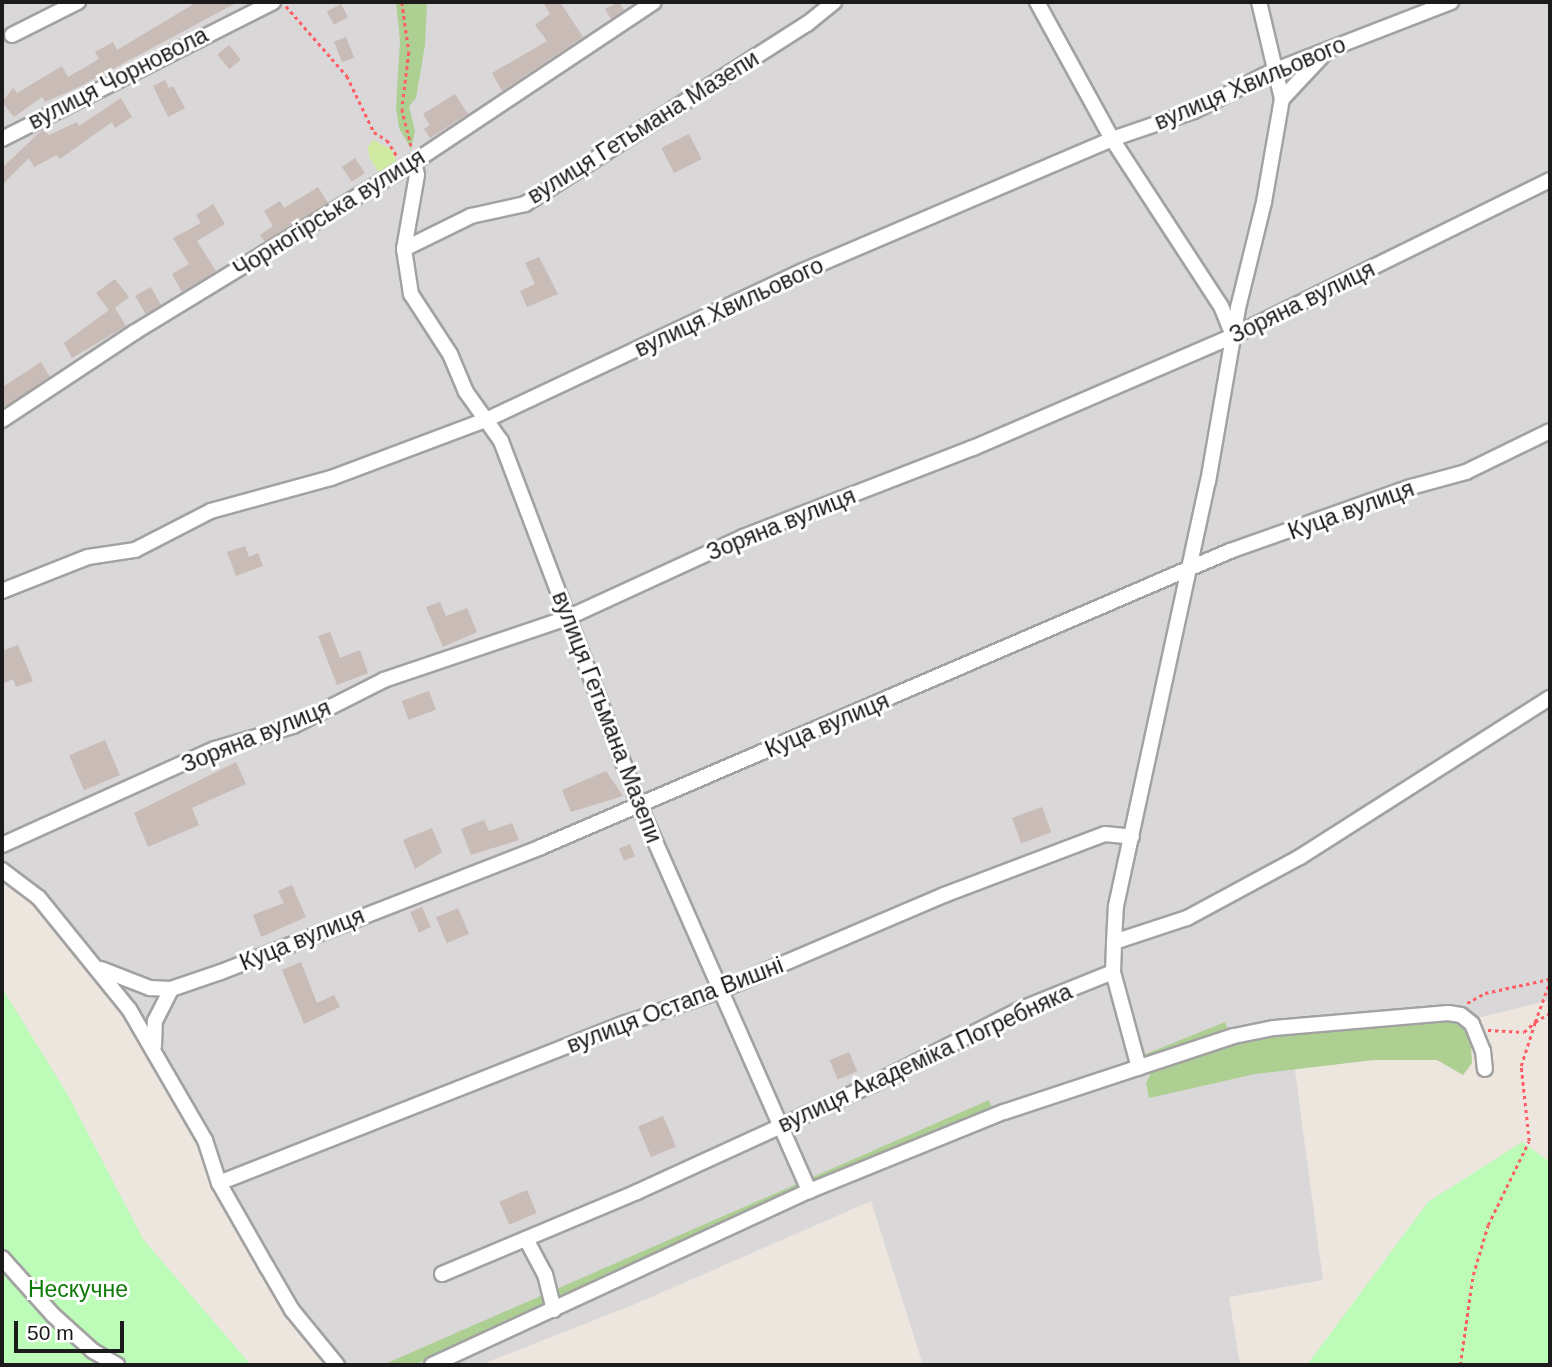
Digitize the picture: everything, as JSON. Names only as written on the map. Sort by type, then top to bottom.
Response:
[{"type":"street","points":[[12,35],[79,2]]},
{"type":"street","name":"вулиця Чорновола","points":[[2,139],[273,2]]},
{"type":"street","name":"Чорногірська вулиця","points":[[2,420],[135,332],[408,165],[654,2]]},
{"type":"street","name":"вулиця Гетьмана Мазепи","points":[[404,249],[471,216],[525,204],[807,24],[834,2]]},
{"type":"street","points":[[1037,2],[1112,139],[1221,306],[1233,336]]},
{"type":"street","points":[[1139,1068],[1113,972],[1116,906],[1208,482],[1233,336],[1282,100],[1273,71],[1259,2]]},
{"type":"street","name":"вулиця Хвильового","points":[[2,591],[88,557],[135,550],[211,511],[331,478],[488,419],[803,271],[1112,139],[1194,111],[1273,71],[1451,2]]},
{"type":"street","points":[[1282,100],[1329,49]]},
{"type":"street","name":"вулиця Гетьмана Мазепи","points":[[408,165],[417,175],[404,249],[418,310],[450,354],[472,403],[488,419],[639,805],[778,1129],[808,1191]]},
{"type":"street","name":"Зоряна вулиця","points":[[2,845],[215,749],[293,726],[384,680],[568,618],[743,537],[973,448],[1233,336],[1550,180]]},
{"type":"street","name":"Куца вулиця","points":[[171,989],[639,805],[1187,573],[1230,551],[1411,487],[1466,472],[1550,431]]},
{"type":"street","points":[[1114,942],[1187,919],[1289,863],[1550,698]]},
{"type":"street","name":"вулиця Остапа Вишні","points":[[219,1183],[626,1023],[719,991],[944,895],[1105,834],[1132,837]]},
{"type":"street","points":[[2,870],[39,898],[101,969],[154,1046],[205,1140],[219,1183],[292,1310],[337,1365]]},
{"type":"street","points":[[101,969],[150,988],[171,989],[155,1021],[154,1046]]},
{"type":"street","name":"вулиця Академіка Погребняка","points":[[442,1274],[778,1129],[1021,1009],[1113,972]]},
{"type":"street","points":[[432,1365],[808,1191],[1003,1112],[1255,1031],[1448,1013],[1472,1024],[1483,1051],[1485,1069]]},
{"type":"street","points":[[526,1239],[545,1274],[554,1310]]},
{"type":"street","points":[[2,1258],[53,1315],[93,1351],[117,1365]]},
{"type":"path","points":[[284,2],[347,76],[374,132],[387,141],[408,165]]},
{"type":"path","points":[[402,2],[409,41],[402,109],[408,165]]},
{"type":"path","points":[[1448,1013],[1485,993],[1550,980]]},
{"type":"path","points":[[1460,1365],[1473,1275],[1488,1225],[1529,1142],[1521,1066],[1550,980]]},
{"type":"path","points":[[1472,1024],[1507,1033],[1524,1032],[1550,1013]]},
{"type":"shaded area","points":[[2,2],[1550,2],[1550,1000],[1413,1034],[1293,1056],[1323,1280],[1229,1297],[1240,1365],[923,1365],[871,1201],[633,1305],[480,1365],[337,1365],[303,1325],[101,969],[2,870]]},
{"type":"green space","points":[[396,2],[427,2],[425,45],[416,98],[409,106],[415,131],[411,149],[399,128],[396,108],[400,40]]},
{"type":"green space","points":[[373,140],[391,149],[400,168],[379,173],[369,156],[368,147]]},
{"type":"green space","name":"Нескучне","points":[[2,988],[68,1095],[143,1239],[251,1365],[2,1365]]},
{"type":"green space","points":[[1446,1020],[1463,1027],[1471,1046],[1472,1063],[1463,1075],[1437,1060],[1374,1060],[1255,1074],[1149,1098],[1146,1083],[1153,1069],[1255,1038]]},
{"type":"green space","points":[[1225,1022],[1229,1032],[1041,1108],[1037,1098]]},
{"type":"green space","points":[[989,1100],[992,1109],[414,1365],[385,1364]]},
{"type":"green space","points":[[1522,1142],[1550,1162],[1550,1365],[1307,1365],[1428,1202]]},
{"type":"building","points":[[197,2],[238,2],[81,86],[45,102],[42,97],[14,117],[2,102],[13,88],[17,93],[62,66],[68,77],[99,59],[95,52],[113,42],[117,50]]},
{"type":"building","points":[[543,2],[560,2],[583,37],[502,91],[492,73],[547,41],[535,25],[550,14]]},
{"type":"building","points":[[619,2],[624,10],[611,19],[605,9]]},
{"type":"building","points":[[341,4],[348,17],[334,25],[327,12]]},
{"type":"building","points":[[346,37],[354,57],[342,62],[334,42]]},
{"type":"building","points":[[229,45],[241,60],[229,69],[217,54]]},
{"type":"building","points":[[165,80],[169,88],[173,86],[185,108],[168,117],[153,86]]},
{"type":"building","points":[[455,94],[468,114],[430,138],[424,129],[430,125],[423,114]]},
{"type":"building","points":[[121,98],[132,117],[115,128],[112,122],[60,159],[57,155],[34,167],[29,158],[2,185],[2,168],[43,129],[49,135],[77,122],[79,126]]},
{"type":"building","points":[[689,134],[702,159],[674,173],[661,148]]},
{"type":"building","points":[[355,158],[365,173],[352,182],[342,167]]},
{"type":"building","points":[[318,187],[328,203],[265,242],[260,235],[273,226],[264,211],[280,201],[284,208]]},
{"type":"building","points":[[213,204],[225,224],[197,241],[216,271],[182,292],[172,274],[189,264],[173,238],[201,223],[196,215]]},
{"type":"building","points":[[539,257],[558,294],[527,307],[520,291],[535,284],[525,263]]},
{"type":"building","points":[[115,279],[129,297],[115,308],[126,326],[72,358],[64,343],[109,310],[96,293]]},
{"type":"building","points":[[151,287],[161,305],[145,314],[135,296]]},
{"type":"building","points":[[41,362],[50,377],[2,409],[2,382],[4,386]]},
{"type":"building","points":[[245,546],[249,557],[258,553],[263,566],[236,576],[227,552]]},
{"type":"building","points":[[440,602],[446,616],[467,608],[477,632],[443,647],[426,607]]},
{"type":"building","points":[[330,632],[340,658],[360,650],[368,673],[337,685],[318,636]]},
{"type":"building","points":[[18,645],[33,681],[16,687],[13,679],[2,684],[2,651]]},
{"type":"building","points":[[429,691],[436,710],[409,720],[402,701]]},
{"type":"building","points":[[105,740],[120,775],[84,790],[69,755]]},
{"type":"building","points":[[236,762],[246,784],[192,808],[199,825],[148,847],[134,813]]},
{"type":"building","points":[[606,771],[623,796],[571,812],[562,790]]},
{"type":"building","points":[[1042,807],[1051,832],[1021,843],[1012,818]]},
{"type":"building","points":[[484,820],[489,831],[512,823],[519,840],[471,855],[461,829]]},
{"type":"building","points":[[432,828],[442,852],[415,869],[403,840]]},
{"type":"building","points":[[630,844],[635,856],[624,861],[619,849]]},
{"type":"building","points":[[292,885],[306,917],[261,937],[253,915],[284,903],[278,891]]},
{"type":"building","points":[[422,907],[431,927],[419,932],[410,912]]},
{"type":"building","points":[[458,908],[469,934],[447,943],[436,917]]},
{"type":"building","points":[[301,962],[317,1003],[334,995],[340,1007],[304,1024],[282,970]]},
{"type":"building","points":[[849,1052],[857,1071],[838,1080],[830,1060]]},
{"type":"building","points":[[663,1116],[676,1146],[651,1157],[638,1127]]},
{"type":"building","points":[[527,1190],[537,1213],[509,1225],[499,1202]]}]
